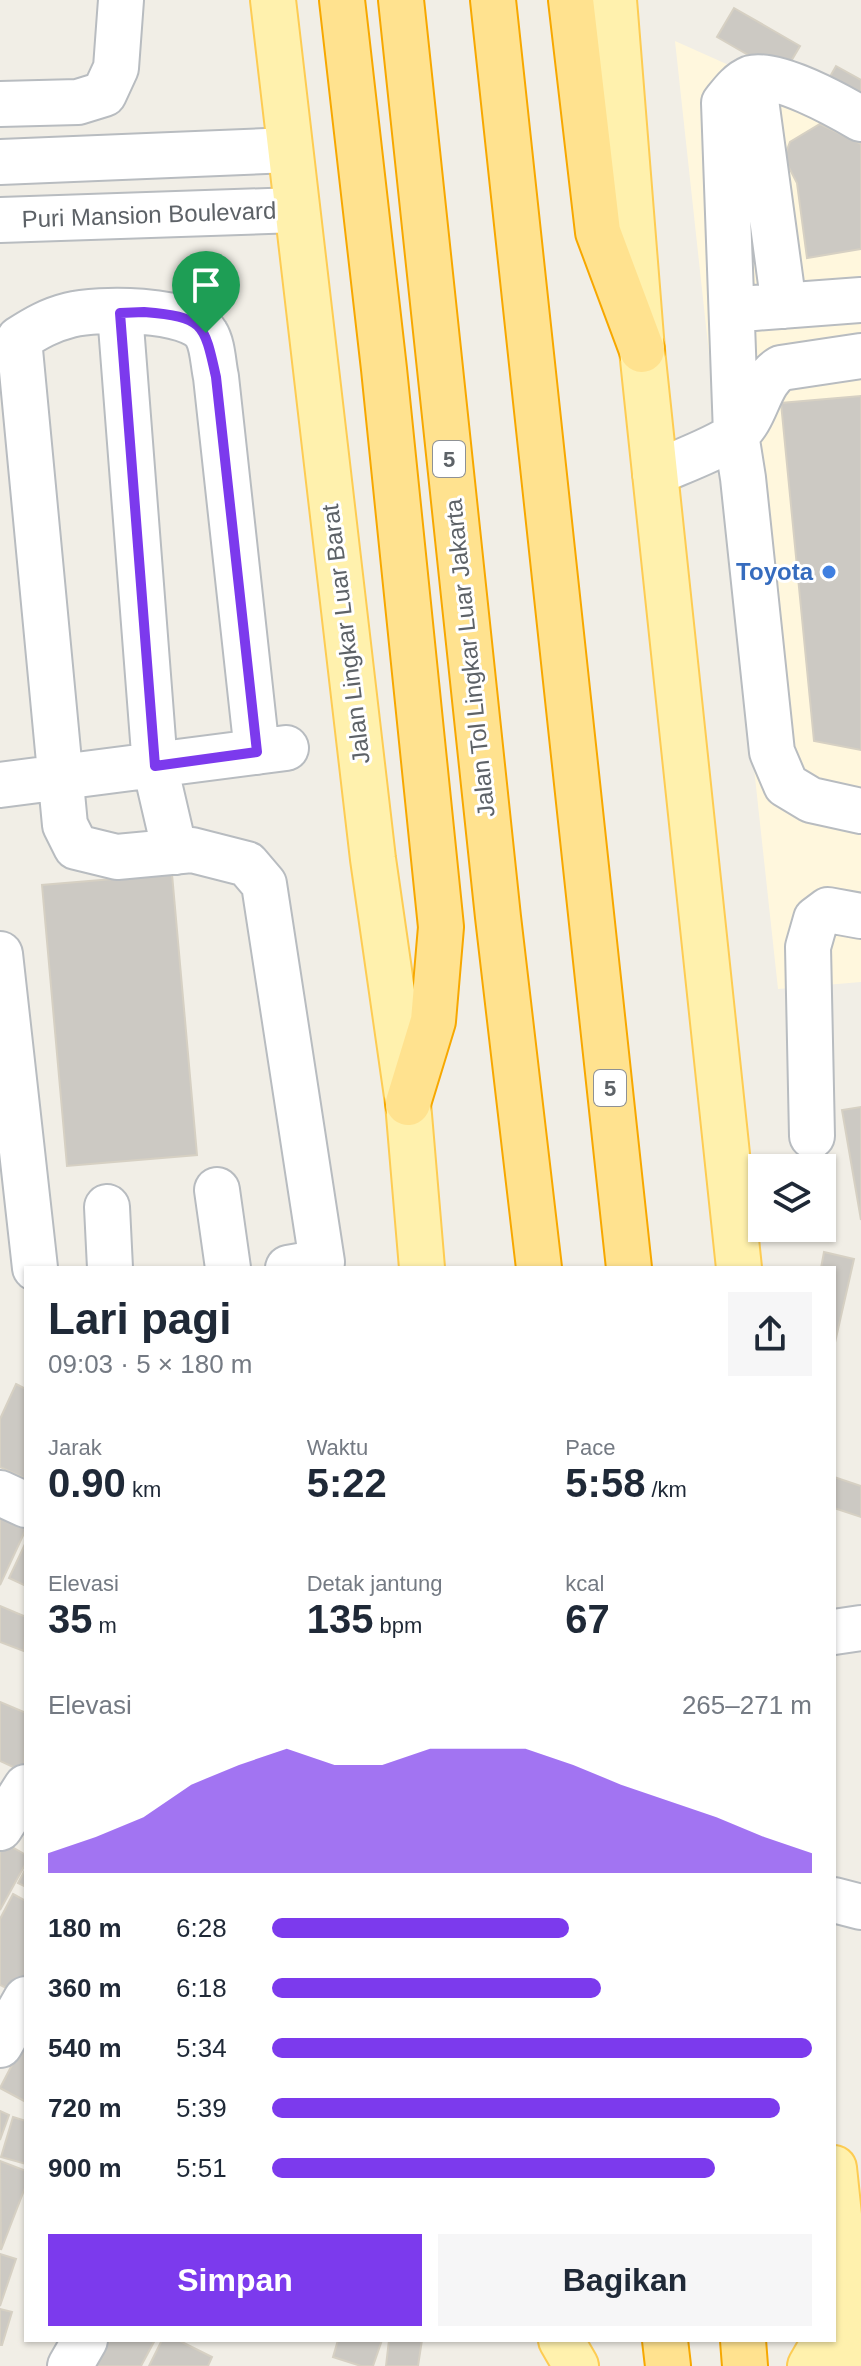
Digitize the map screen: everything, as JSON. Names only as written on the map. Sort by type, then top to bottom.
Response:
[{"type":"highway","points":[[342,0],[441,927],[433,1021],[408,1103]]},
{"type":"highway","name":"Jalan Tol Lingkar Luar Jakarta","points":[[401,0],[498,917],[539,1266]]},
{"type":"highway","name":"5","points":[[493,0],[629,1266]]},
{"type":"highway","points":[[571,0],[598,232],[642,350]]},
{"type":"highway","points":[[665,2342],[668,2366]]},
{"type":"highway","points":[[743,2342],[745,2366]]},
{"type":"main road","name":"Jalan Lingkar Luar Barat","points":[[273,0],[373,859],[408,1103],[422,1266]]},
{"type":"main road","points":[[614,0],[642,350],[739,1266]]},
{"type":"main road","points":[[836,2201],[843,2315],[855,2366]]},
{"type":"main road","points":[[559,2342],[561,2366]]},
{"type":"main road","points":[[560,2342],[576,2366]]},
{"type":"main road","points":[[810,2366],[826,2342]]},
{"type":"street","points":[[0,104],[78,102],[104,94],[116,68],[121,0]]},
{"type":"street","points":[[861,119],[771,77],[753,78],[739,85],[724,103],[736,434],[772,752],[786,785],[811,800],[861,811]]},
{"type":"street","points":[[753,78],[784,306]]},
{"type":"street","points":[[0,162],[290,150]]},
{"type":"street","name":"Puri Mansion Boulevard","points":[[0,220],[297,210]]},
{"type":"street","points":[[731,310],[861,300]]},
{"type":"street","points":[[120,313],[155,766],[175,852]]},
{"type":"street","points":[[0,785],[60,779],[272,750],[216,377],[206,333],[191,321],[170,314],[73,314],[41,324],[19,339],[60,779],[65,825],[76,847],[117,857],[192,850],[247,864],[264,884],[311,1266]]},
{"type":"street","points":[[655,473],[736,434],[748,420],[771,374],[781,368],[861,356]]},
{"type":"street","points":[[812,1136],[808,947],[816,919],[828,910],[861,916]]},
{"type":"street","points":[[0,954],[35,1266]]},
{"type":"street","points":[[217,1190],[228,1266]]},
{"type":"street","points":[[107,1207],[110,1266]]},
{"type":"street","points":[[0,1493],[24,1504]]},
{"type":"street","points":[[836,1632],[861,1628]]},
{"type":"street","points":[[836,1901],[861,1907]]},
{"type":"street","points":[[0,2045],[24,2003]]},
{"type":"street","points":[[70,2366],[84,2342]]},
{"type":"shaded area","points":[[675,41],[861,124],[861,982],[778,989]]},
{"type":"building","points":[[734,8],[800,46],[783,75],[717,37]]},
{"type":"building","points":[[836,66],[861,80],[861,117],[820,94]]},
{"type":"building","points":[[820,124],[861,144],[861,249],[807,258],[797,183],[784,158],[790,142]]},
{"type":"building","name":"Toyota","points":[[861,396],[861,750],[814,741],[781,403]]},
{"type":"building","points":[[172,874],[197,1155],[67,1166],[42,885]]},
{"type":"building","points":[[861,1107],[861,1220],[842,1110]]},
{"type":"building","points":[[824,1252],[854,1259],[836,1338],[836,1266],[821,1266]]},
{"type":"building","points":[[16,1384],[24,1388],[24,1478],[0,1467],[0,1419]]},
{"type":"building","points":[[836,1478],[861,1486],[861,1517],[836,1509]]},
{"type":"building","points":[[0,1511],[24,1522],[24,1533],[0,1585]]},
{"type":"building","points":[[24,1546],[24,1585],[9,1578]]},
{"type":"building","points":[[0,1606],[24,1616],[24,1651],[0,1642]]},
{"type":"building","points":[[0,1702],[24,1712],[24,1772],[0,1761]]},
{"type":"building","points":[[0,1840],[24,1854],[24,1867],[0,1910]]},
{"type":"building","points":[[24,1872],[24,1886],[18,1883]]},
{"type":"building","points":[[13,1894],[24,1900],[24,1978],[16,1993],[0,1985],[0,1919]]},
{"type":"building","points":[[24,2042],[24,2101],[0,2088]]},
{"type":"building","points":[[0,2111],[9,2115],[0,2140]]},
{"type":"building","points":[[13,2117],[24,2120],[24,2163],[1,2157]]},
{"type":"building","points":[[0,2161],[24,2170],[24,2190],[1,2250]]},
{"type":"building","points":[[0,2254],[16,2259],[0,2306]]},
{"type":"building","points":[[0,2309],[12,2312],[2,2345],[0,2345]]},
{"type":"building","points":[[109,2342],[154,2342],[141,2366],[96,2366]]},
{"type":"building","points":[[161,2342],[182,2342],[212,2357],[208,2366],[149,2366]]},
{"type":"building","points":[[337,2342],[381,2342],[373,2366],[361,2366],[333,2357]]},
{"type":"building","points":[[389,2342],[422,2342],[418,2366],[386,2366]]},
{"type":"place","name":"Toyota","points":[[829,572]]},
{"type":"route","points":[[120,313],[170,314],[191,321],[206,333],[216,377],[257,752],[155,766],[120,313]]}]
